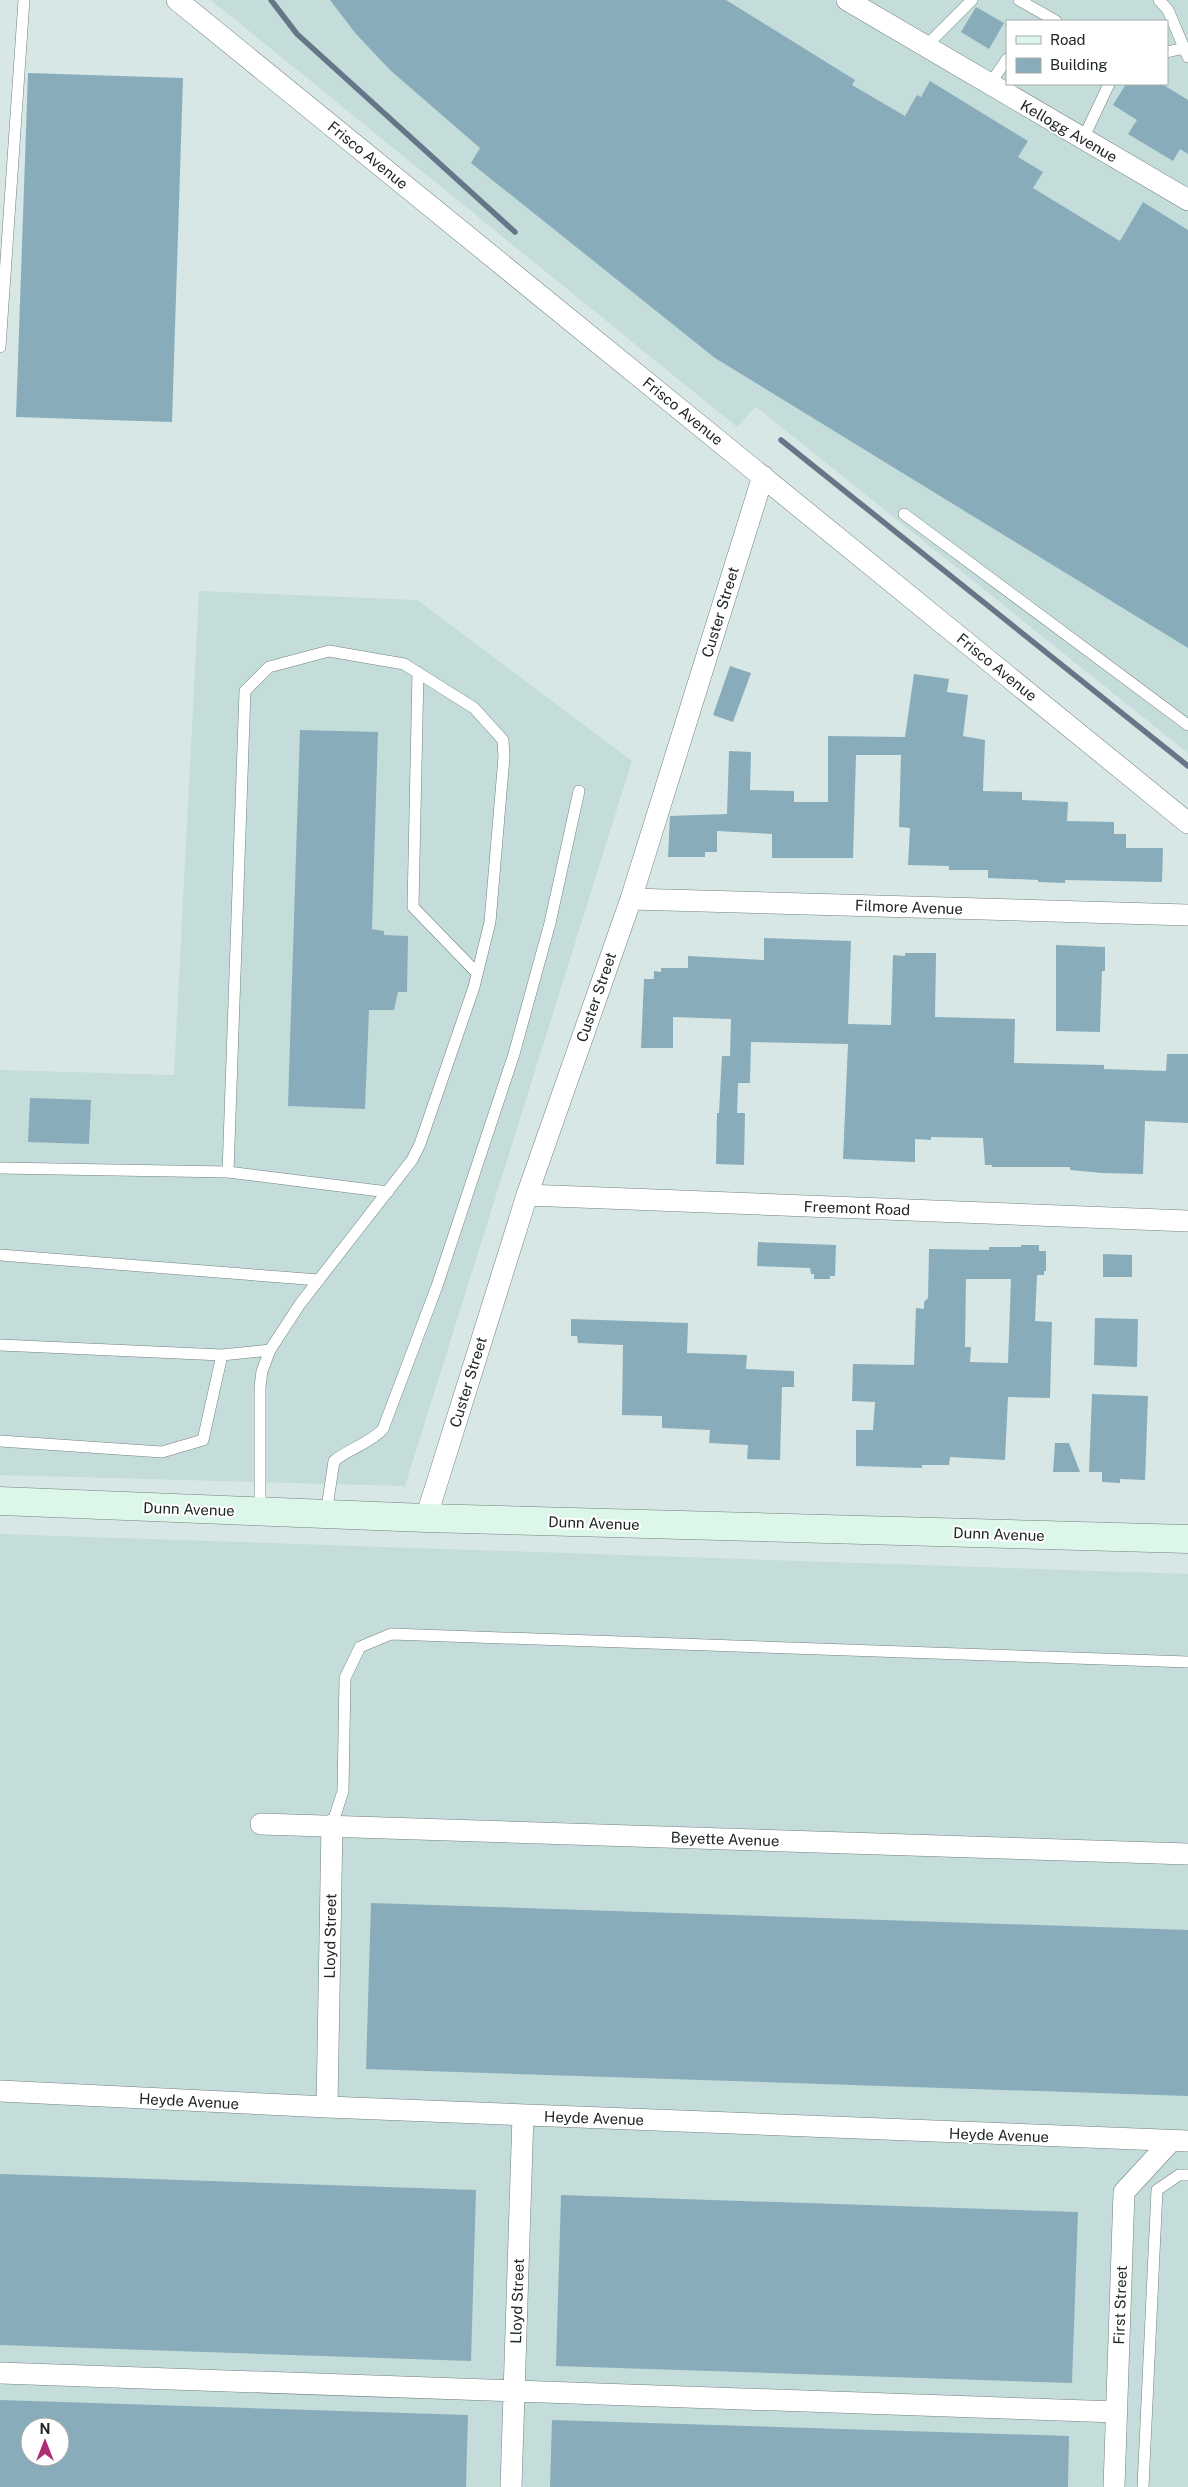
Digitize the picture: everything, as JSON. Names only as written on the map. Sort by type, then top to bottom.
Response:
[{"type":"main road","name":"Dunn Avenue","points":[[0,1501],[426,1518],[1188,1539]]},
{"type":"street","name":"Frisco Avenue","points":[[177,0],[1188,823]]},
{"type":"street","name":"Kellogg Avenue","points":[[847,0],[1188,200]]},
{"type":"street","name":"Custer Street","points":[[426,1518],[527,1195],[631,899],[763,476]]},
{"type":"street","name":"Filmore Avenue","points":[[631,899],[1188,915]]},
{"type":"street","name":"Freemont Road","points":[[527,1195],[1188,1221]]},
{"type":"street","name":"Beyette Avenue","points":[[261,1824],[1188,1854]]},
{"type":"street","name":"Lloyd Street","points":[[327,2107],[332,1825]]},
{"type":"street","name":"Heyde Avenue","points":[[0,2091],[327,2107],[1179,2141]]},
{"type":"street","name":"Lloyd Street","points":[[511,2487],[523,2115]]},
{"type":"street","name":"First Street","points":[[1114,2487],[1124,2192],[1179,2141]]},
{"type":"street","points":[[0,2373],[1116,2412]]},
{"type":"lane","points":[[0,347],[24,0]]},
{"type":"lane","points":[[926,46],[972,0]]},
{"type":"lane","points":[[1019,0],[1039,18]]},
{"type":"lane","points":[[1159,0],[1168,10],[1186,52],[1168,52]]},
{"type":"lane","points":[[990,84],[1006,60]]},
{"type":"lane","points":[[1083,139],[1109,85]]},
{"type":"lane","points":[[904,514],[1188,725]]},
{"type":"lane","points":[[228,1172],[245,691],[269,668],[329,651],[404,664],[474,708],[503,740],[504,757],[490,922],[477,973],[420,1144],[412,1160],[300,1304],[270,1350],[262,1371],[260,1386],[260,1511]]},
{"type":"lane","points":[[418,672],[413,907],[477,973]]},
{"type":"lane","points":[[326,1514],[334,1461],[348,1450],[372,1440],[383,1429],[437,1286],[514,1054],[550,923],[579,791]]},
{"type":"lane","points":[[0,1168],[228,1172],[388,1192]]},
{"type":"lane","points":[[0,1255],[319,1280]]},
{"type":"lane","points":[[0,1345],[222,1355],[270,1350]]},
{"type":"lane","points":[[0,1441],[162,1452],[203,1440],[222,1355]]},
{"type":"lane","points":[[332,1825],[343,1791],[345,1678],[360,1647],[391,1634],[1188,1662]]},
{"type":"lane","points":[[1143,2487],[1156,2190],[1179,2174],[1188,2175]]},
{"type":"shaded area","points":[[211,0],[1188,0],[1188,753],[756,407],[737,427]]},
{"type":"shaded area","points":[[199,591],[417,600],[632,761],[405,1486],[0,1475],[0,1070],[174,1075]]},
{"type":"shaded area","points":[[0,1534],[1188,1574],[1188,2487],[0,2487]]},
{"type":"building","points":[[330,0],[726,0],[855,80],[852,85],[905,116],[917,95],[921,97],[930,81],[1028,141],[1018,157],[1043,172],[1033,188],[1120,241],[1143,202],[1188,230],[1188,648],[715,358],[471,163],[480,148],[390,70],[356,34]]},
{"type":"building","points":[[976,7],[1004,23],[989,49],[961,32]]},
{"type":"building","points":[[28,73],[183,78],[172,422],[16,417]]},
{"type":"building","points":[[1125,85],[1164,85],[1188,100],[1188,154],[1180,149],[1173,161],[1128,134],[1137,120],[1113,105]]},
{"type":"building","points":[[730,666],[751,673],[733,722],[713,715]]},
{"type":"building","points":[[914,674],[949,679],[947,692],[968,695],[963,736],[985,740],[983,791],[1022,792],[1022,800],[1068,802],[1067,821],[1114,822],[1114,834],[1126,834],[1126,848],[1163,848],[1162,882],[1065,880],[1065,883],[1038,882],[1038,880],[988,878],[988,870],[949,870],[949,866],[908,865],[910,828],[899,827],[901,755],[856,755],[853,858],[772,858],[772,834],[717,831],[717,852],[705,852],[705,857],[668,857],[670,816],[727,814],[729,751],[751,752],[750,790],[794,791],[794,802],[828,802],[828,736],[905,737]]},
{"type":"building","points":[[300,730],[378,732],[372,929],[384,931],[384,935],[408,936],[407,992],[398,992],[394,1010],[369,1010],[365,1109],[288,1106]]},
{"type":"building","points":[[764,938],[851,941],[848,1024],[891,1025],[893,955],[905,956],[905,953],[936,953],[935,1017],[1015,1019],[1014,1063],[1104,1065],[1104,1069],[1166,1071],[1167,1054],[1188,1054],[1188,1123],[1145,1121],[1143,1174],[1070,1170],[1070,1167],[992,1167],[992,1165],[985,1165],[983,1138],[931,1137],[931,1140],[915,1139],[915,1162],[843,1159],[848,1044],[751,1042],[750,1083],[738,1083],[737,1113],[745,1113],[744,1165],[716,1164],[717,1113],[719,1113],[722,1056],[730,1056],[731,1019],[673,1017],[673,1048],[641,1048],[644,979],[654,979],[654,971],[661,972],[661,968],[688,968],[688,956],[764,960]]},
{"type":"building","points":[[1056,945],[1105,947],[1105,971],[1102,971],[1100,1032],[1056,1031]]},
{"type":"building","points":[[30,1098],[91,1100],[89,1144],[28,1142]]},
{"type":"building","points":[[758,1242],[836,1245],[835,1276],[830,1276],[830,1279],[814,1279],[814,1274],[811,1274],[810,1268],[757,1266]]},
{"type":"building","points":[[1021,1245],[1039,1245],[1039,1251],[1046,1251],[1046,1271],[1044,1271],[1044,1275],[1037,1275],[1035,1321],[1052,1322],[1050,1398],[1008,1397],[1005,1460],[950,1457],[949,1465],[922,1465],[922,1468],[856,1466],[856,1430],[873,1430],[875,1402],[852,1401],[853,1364],[914,1365],[916,1308],[924,1309],[924,1302],[928,1298],[929,1249],[989,1250],[989,1247],[1021,1247]],"holes":[[[966,1279],[1011,1279],[1008,1363],[970,1362],[971,1347],[965,1347]]]},
{"type":"building","points":[[1103,1254],[1132,1255],[1132,1277],[1103,1277]]},
{"type":"building","points":[[1095,1318],[1138,1319],[1137,1367],[1094,1365]]},
{"type":"building","points":[[571,1319],[688,1323],[687,1353],[747,1355],[746,1369],[794,1371],[794,1387],[782,1387],[780,1460],[747,1459],[748,1445],[709,1443],[710,1430],[662,1428],[662,1416],[622,1415],[623,1345],[578,1343],[577,1336],[571,1336]]},
{"type":"building","points":[[1092,1394],[1148,1396],[1145,1480],[1120,1479],[1120,1483],[1102,1482],[1102,1472],[1089,1472]]},
{"type":"building","points":[[1055,1443],[1069,1443],[1080,1472],[1053,1472]]},
{"type":"building","points":[[371,1903],[1188,1930],[1188,2096],[366,2069]]},
{"type":"building","points":[[0,2174],[476,2190],[471,2361],[0,2345]]},
{"type":"building","points":[[561,2195],[1078,2212],[1072,2383],[556,2366]]},
{"type":"building","points":[[0,2400],[468,2415],[466,2487],[0,2487]]},
{"type":"building","points":[[552,2420],[1069,2436],[1068,2487],[550,2487]]},
{"type":"waterway","points":[[271,0],[297,34],[515,232]]},
{"type":"waterway","points":[[781,440],[1188,766]]}]
